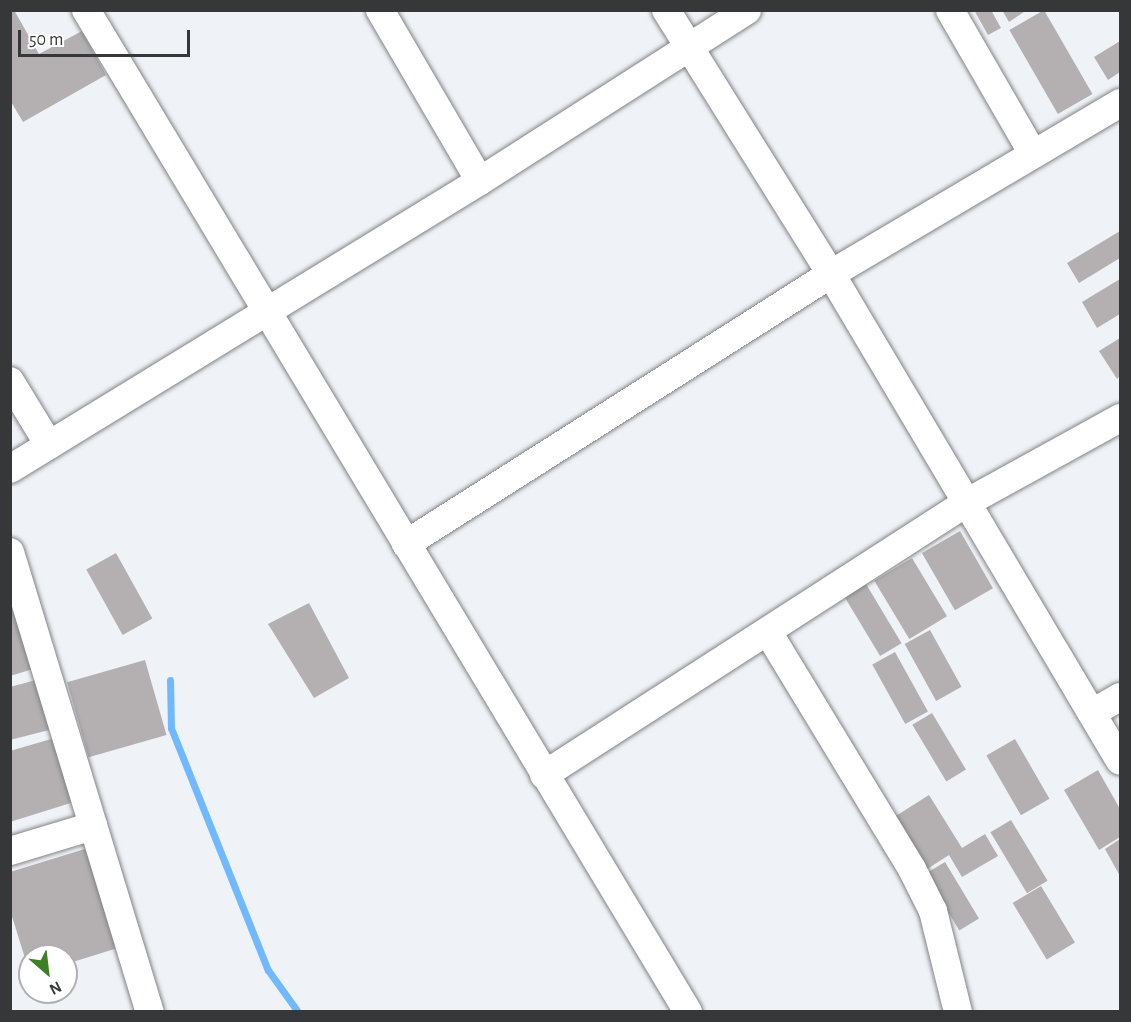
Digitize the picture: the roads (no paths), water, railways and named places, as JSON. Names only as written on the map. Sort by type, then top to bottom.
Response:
[{"type":"street","points":[[86,10],[688,1011]]},
{"type":"street","points":[[380,10],[480,182]]},
{"type":"street","points":[[666,10],[688,49],[831,274],[1120,761]]},
{"type":"street","points":[[10,469],[480,182],[747,10]]},
{"type":"street","points":[[950,10],[1033,154]]},
{"type":"street","points":[[406,544],[831,274],[1120,103]]},
{"type":"street","points":[[10,381],[50,445]]},
{"type":"street","points":[[544,775],[966,503],[1120,418]]},
{"type":"street","points":[[10,552],[150,1011]]},
{"type":"street","points":[[768,632],[912,869],[933,911],[958,1011]]},
{"type":"street","points":[[1092,713],[1120,697]]},
{"type":"street","points":[[10,851],[93,826]]},
{"type":"waterway","points":[[170,680],[171,728],[268,970],[298,1012]]}]
